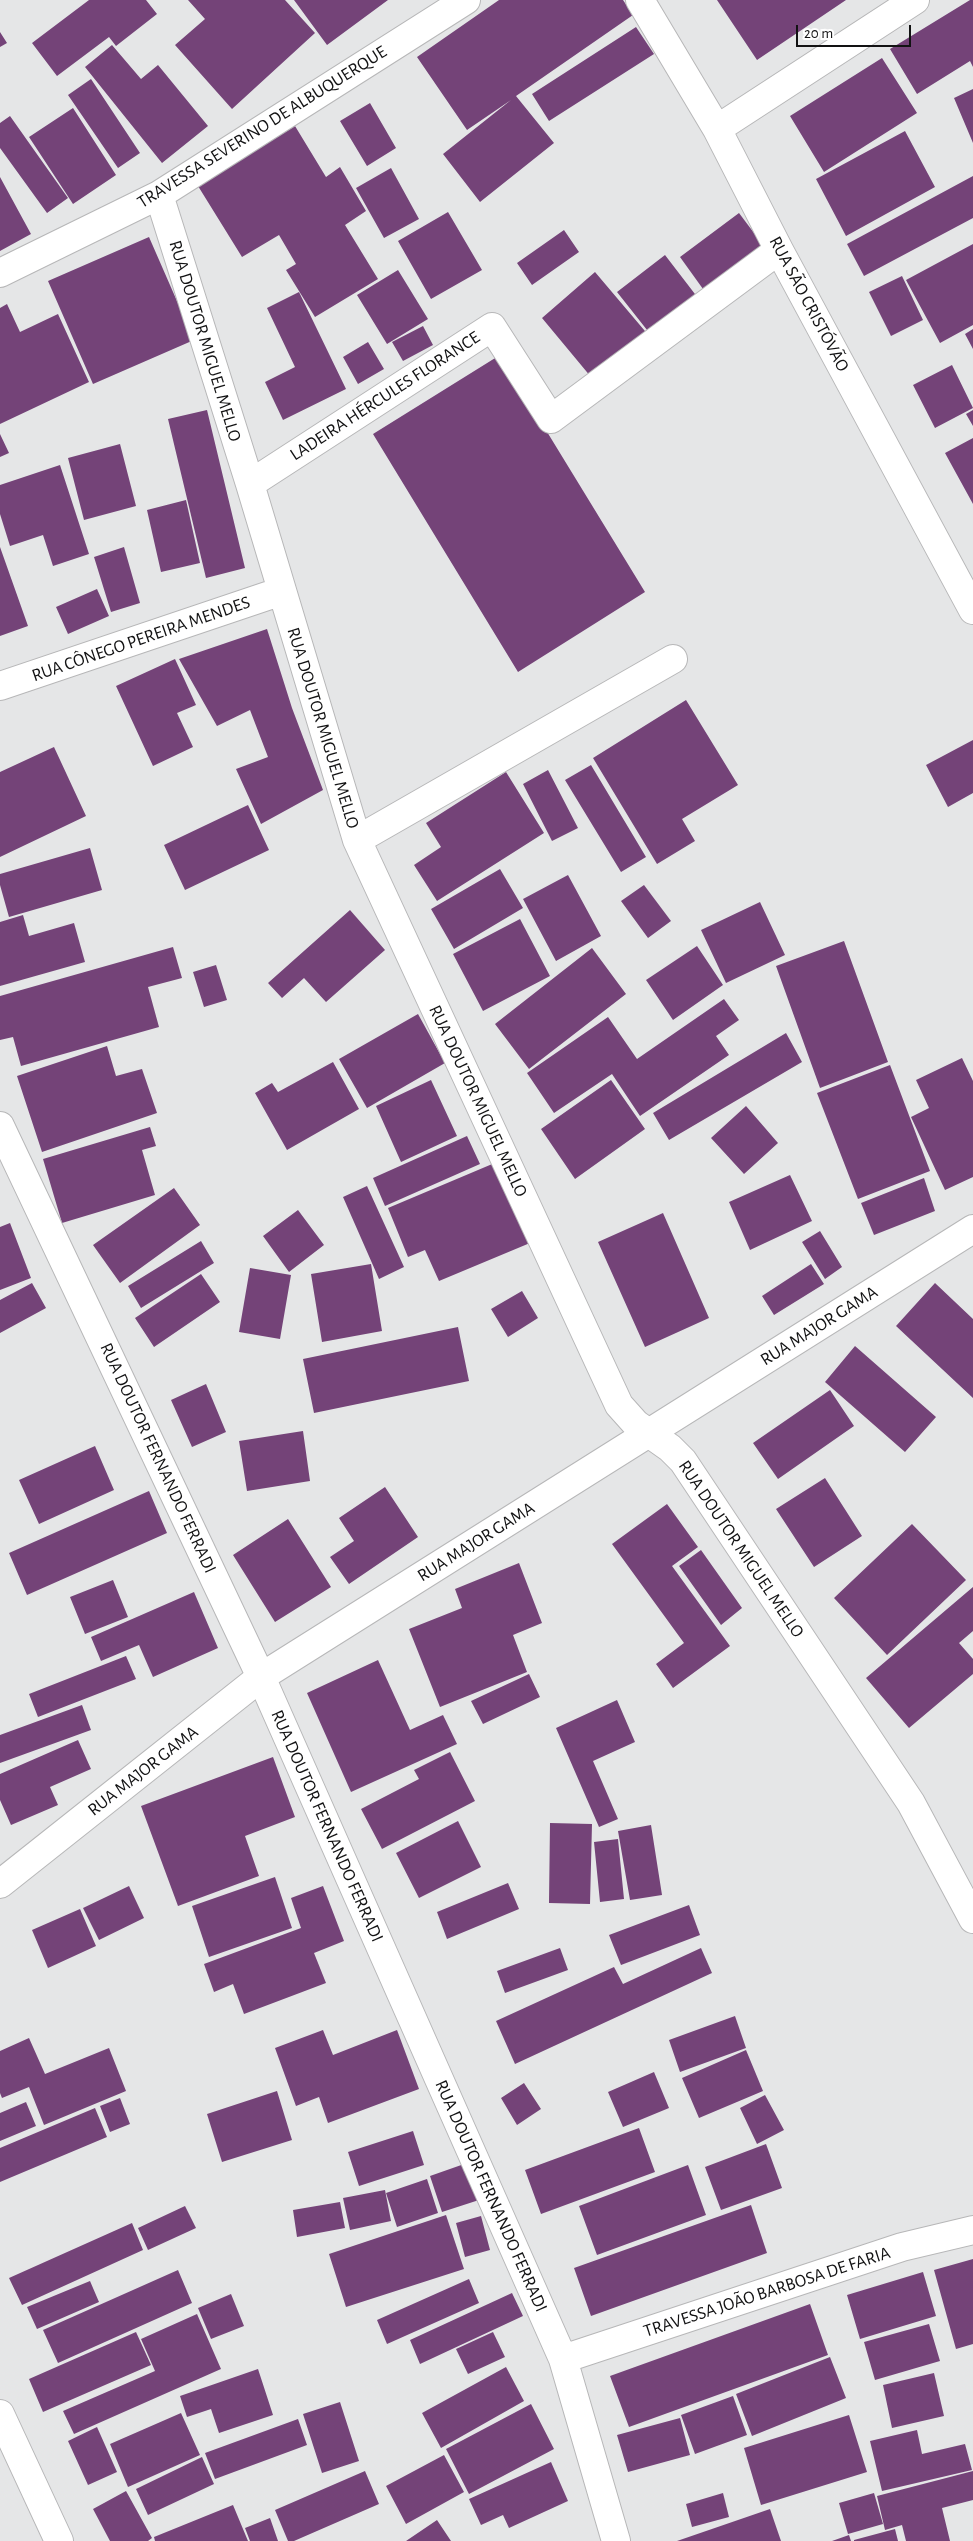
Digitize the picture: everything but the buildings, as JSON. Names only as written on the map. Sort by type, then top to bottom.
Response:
[{"type":"street","name":"TRAVESSA SEVERINO DE ALBUQUERQUE","points":[[0,273],[159,194],[466,0]]},
{"type":"street","name":"RUA SÃO CRISTÓVÃO","points":[[640,0],[717,129],[973,610]]},
{"type":"street","points":[[717,129],[915,0]]},
{"type":"street","name":"RUA DOUTOR MIGUEL MELLO","points":[[159,194],[250,484],[357,840],[619,1404],[636,1424],[677,1454],[700,1486],[911,1803],[973,1919]]},
{"type":"street","name":"LADEIRA HÉRCULES FLORANCE","points":[[250,484],[492,327],[551,419],[780,250]]},
{"type":"street","name":"RUA CÔNEGO PEREIRA MENDES","points":[[0,686],[282,591]]},
{"type":"street","points":[[357,840],[673,659]]},
{"type":"street","name":"RUA DOUTOR FERNANDO FERRADI","points":[[0,1126],[261,1677],[563,2359],[616,2541]]},
{"type":"street","name":"RUA MAJOR GAMA","points":[[0,1884],[261,1677],[973,1229]]},
{"type":"street","name":"TRAVESSA JOÃO BARBOSA DE FARIA","points":[[563,2359],[902,2247],[973,2230]]},
{"type":"street","points":[[0,2414],[59,2541]]}]
